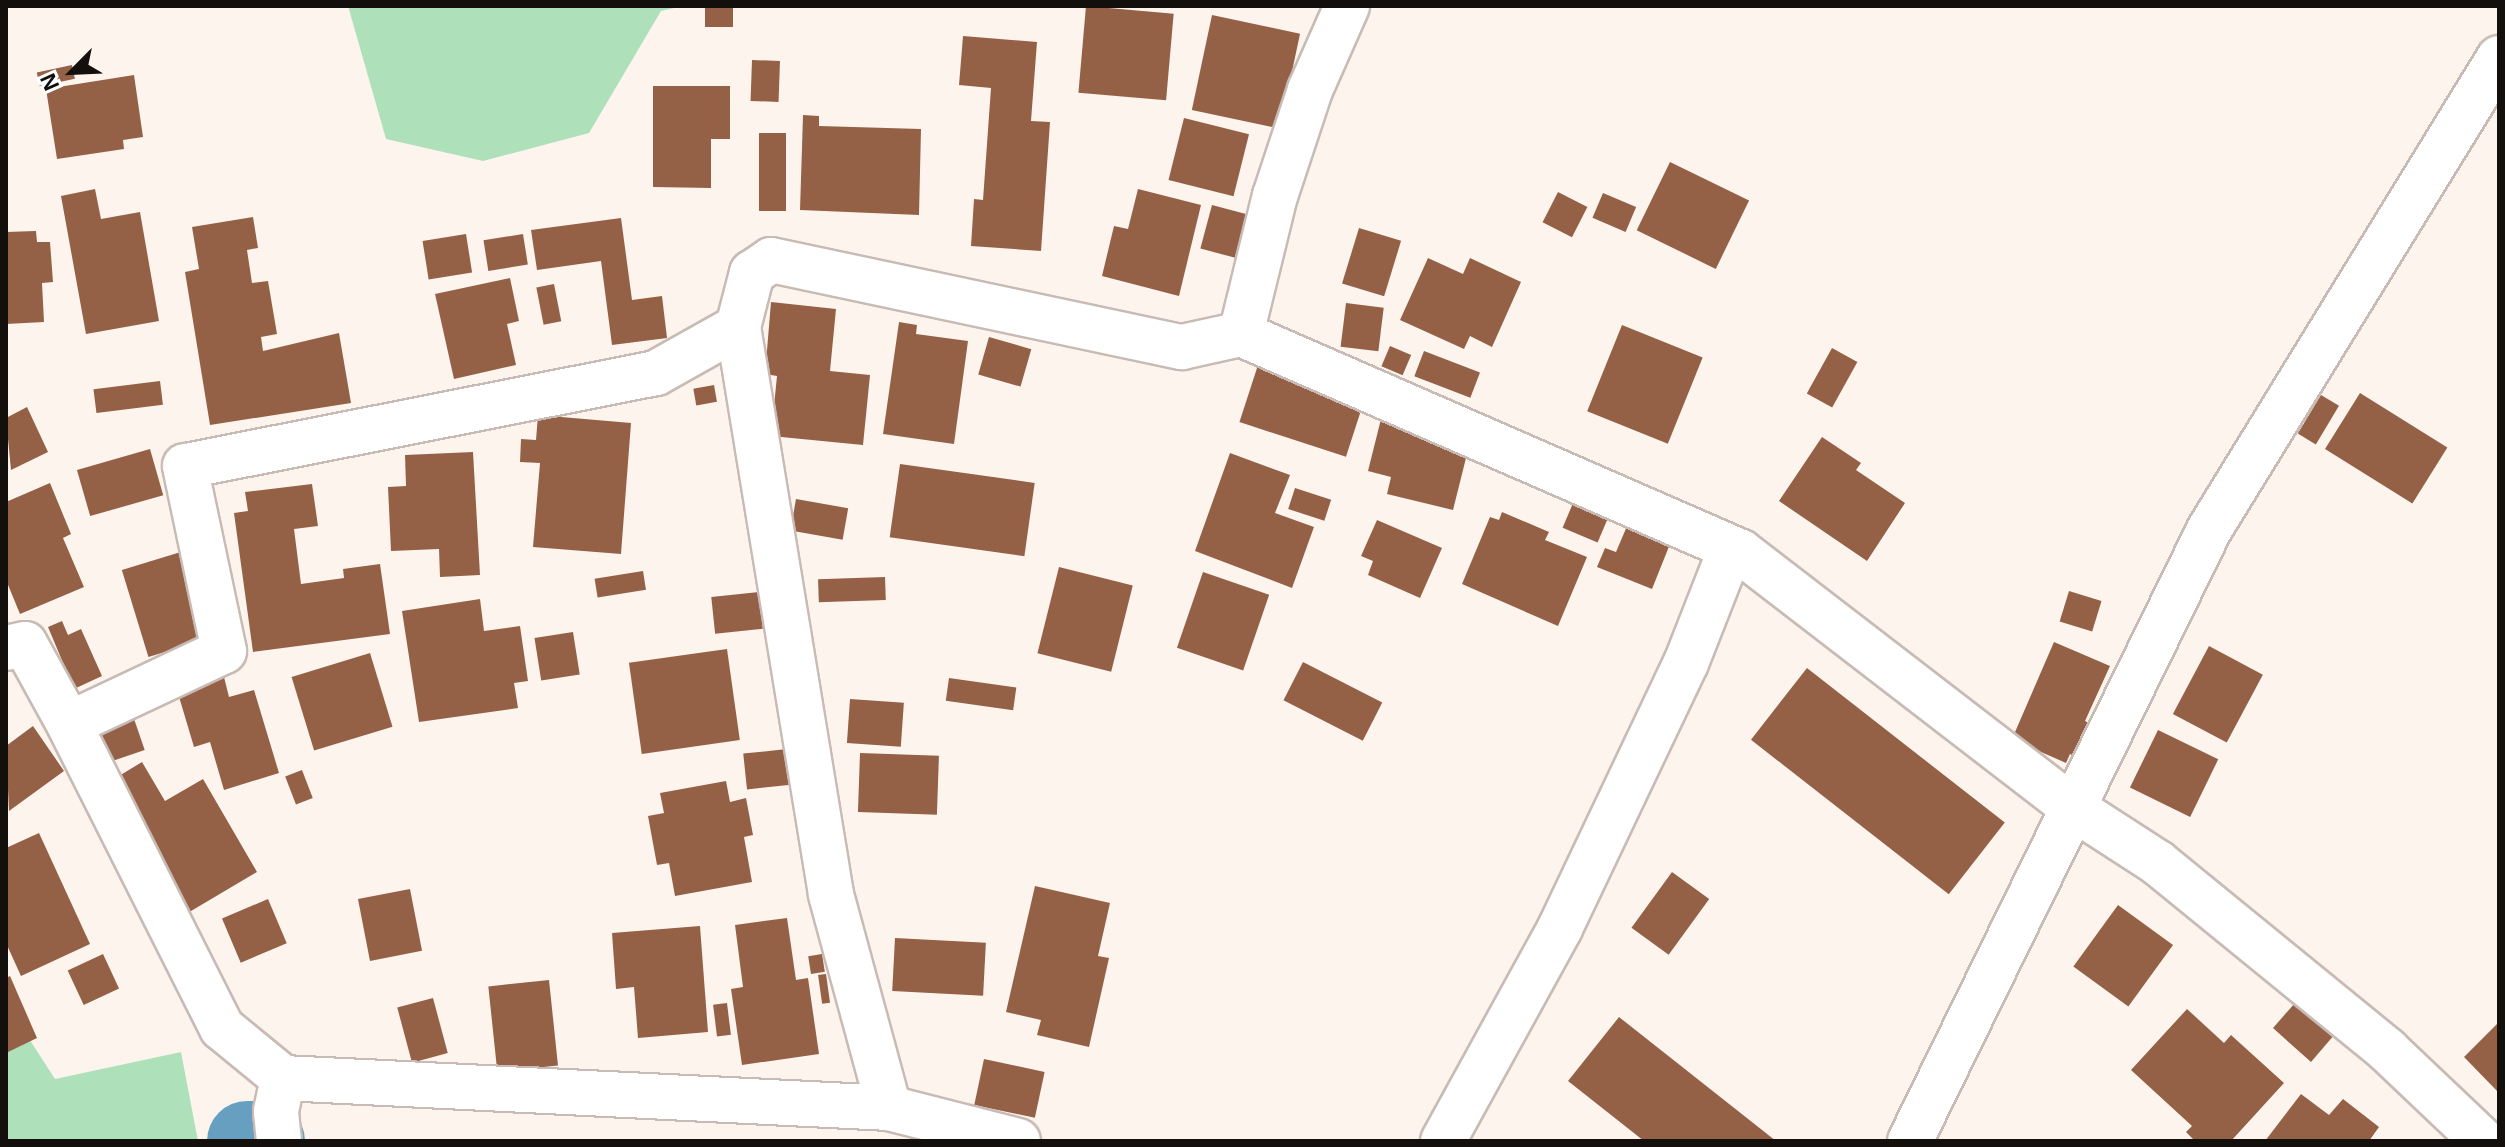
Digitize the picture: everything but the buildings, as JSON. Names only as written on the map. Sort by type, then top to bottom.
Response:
[{"type":"street","points":[[1241,334],[1275,196],[1310,90],[1347,6]]},
{"type":"street","points":[[1910,1141],[2209,530],[2499,58]]},
{"type":"street","points":[[889,1108],[831,894],[738,327],[752,273],[771,260],[1182,347],[1241,334],[1731,548],[2073,808],[2158,863],[2387,1050],[2483,1141]]},
{"type":"street","points":[[69,724],[224,651],[185,466],[656,373],[738,327]]},
{"type":"street","points":[[1443,1141],[1560,928],[1686,663],[1731,548]]},
{"type":"street","points":[[6,648],[25,644],[69,724],[222,1028],[279,1110],[889,1108],[1018,1141]]},
{"type":"green space","points":[[348,6],[683,6],[661,11],[589,133],[483,161],[386,139]]},
{"type":"green space","points":[[6,1003],[55,1079],[181,1052],[198,1141],[6,1141]]},
{"type":"waterway","points":[[247,1141],[265,1141]]}]
